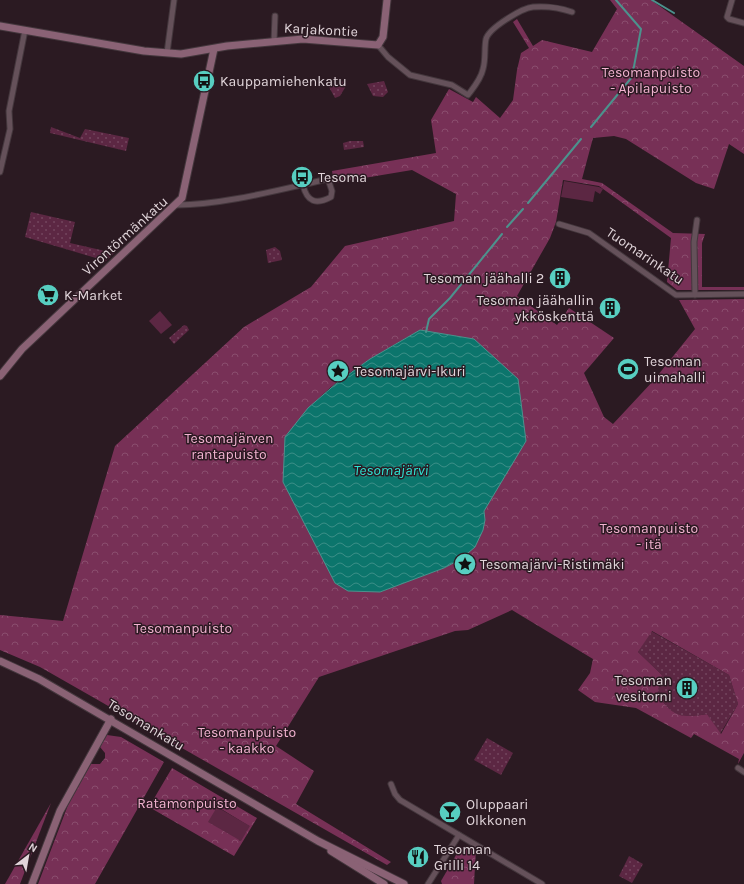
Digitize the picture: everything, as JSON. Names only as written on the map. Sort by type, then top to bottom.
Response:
[{"type":"street","points":[[167,54],[174,0]]},
{"type":"street","points":[[378,45],[383,37],[388,0]]},
{"type":"street","points":[[732,0],[727,17],[729,20],[744,23]]},
{"type":"street","name":"Karjakontie","points":[[0,26],[167,54],[195,53],[274,41],[304,39],[378,45],[388,57],[410,75],[452,85],[468,95],[479,81],[483,69],[486,38],[493,28],[532,7],[564,9],[572,12]]},
{"type":"street","points":[[274,16],[274,41]]},
{"type":"street","points":[[0,172],[10,129],[9,111],[25,30]]},
{"type":"street","points":[[177,205],[185,191],[214,49]]},
{"type":"street","name":"Virontörmänkatu","points":[[0,376],[22,349],[177,205],[191,205],[223,200],[328,179],[332,191],[331,198],[322,202],[314,201],[308,198],[303,185]]},
{"type":"street","points":[[695,294],[694,242],[697,220]]},
{"type":"street","name":"Tuomarinkatu","points":[[559,224],[589,233],[676,295],[744,294]]},
{"type":"street","name":"Tesomankatu","points":[[0,661],[39,679],[111,719],[318,841],[384,884]]},
{"type":"street","points":[[32,884],[60,811],[111,719]]},
{"type":"street","points":[[738,768],[744,772]]},
{"type":"street","points":[[391,784],[395,794],[400,800],[542,884]]},
{"type":"street","points":[[428,884],[459,835]]},
{"type":"street","name":"Tesomankatu","points":[[318,841],[404,884]]},
{"type":"shaded area","points":[[344,81],[346,86],[340,96],[335,98],[329,87]]},
{"type":"shaded area","points":[[384,81],[388,92],[383,97],[373,96],[367,84]]},
{"type":"shaded area","points":[[51,127],[80,138],[85,129],[129,138],[126,151],[50,133]]},
{"type":"shaded area","points":[[350,141],[363,141],[364,147],[344,150],[343,143]]},
{"type":"shaded area","points":[[564,181],[603,189],[600,194],[595,191],[593,202],[561,197]]},
{"type":"shaded area","points":[[31,212],[75,222],[70,243],[114,253],[106,261],[25,237]]},
{"type":"shaded area","points":[[275,247],[280,251],[282,260],[268,263],[266,250]]},
{"type":"shaded area","points":[[160,311],[172,325],[161,334],[149,321]]},
{"type":"shaded area","points":[[184,325],[187,326],[189,330],[174,344],[169,338]]},
{"type":"shaded area","points":[[651,631],[729,675],[738,704],[720,734],[707,714],[690,716],[678,715],[668,708],[657,695],[662,675],[638,652]]},
{"type":"shaded area","points":[[487,738],[513,753],[501,775],[474,760]]},
{"type":"shaded area","points":[[217,807],[250,826],[241,841],[208,822]]},
{"type":"shaded area","points":[[629,856],[643,864],[632,883],[619,876]]},
{"type":"green space","points":[[610,0],[651,0],[744,66],[744,154],[729,144],[714,189],[696,183],[626,139],[614,136],[593,138],[582,179],[602,183],[673,233],[705,234],[702,243],[702,287],[744,287],[744,290],[677,290],[667,282],[671,238],[599,186],[563,180],[556,222],[550,238],[517,296],[557,325],[569,308],[614,338],[584,373],[604,417],[613,424],[654,380],[695,329],[679,300],[744,299],[744,753],[738,764],[739,759],[694,734],[691,738],[636,708],[595,702],[578,690],[590,673],[593,659],[512,610],[468,630],[455,631],[319,677],[276,746],[314,771],[296,804],[391,862],[387,865],[40,667],[0,650],[0,615],[63,621],[115,446],[244,327],[311,287],[345,246],[454,221],[456,194],[412,170],[334,183],[332,171],[436,153],[431,120],[449,89],[473,102],[476,97],[500,118],[513,100],[521,53],[529,48],[513,22],[517,19],[533,46],[542,40],[592,52],[617,9]],"holes":[[[420,330],[474,339],[497,488],[484,511],[485,520],[461,559],[444,568],[380,592],[298,423],[323,394],[353,370]],[[652,631],[729,675],[738,704],[721,734],[707,714],[683,716],[668,708],[657,695],[662,675],[638,652]]]},
{"type":"green space","points":[[107,735],[121,737],[164,762],[95,884],[38,884],[68,805],[91,764],[100,764],[105,758],[105,753],[100,747]]},
{"type":"green space","name":"Ratamonpuisto","points":[[172,768],[257,818],[234,856],[149,807]],"holes":[[[218,807],[249,826],[240,841]]]},
{"type":"green space","points":[[51,803],[20,884],[5,884]]},
{"type":"green space","points":[[463,847],[476,849],[474,884],[442,884],[441,881],[459,850]]},
{"type":"water","name":"Tesomajärvi","points":[[420,330],[474,339],[518,379],[526,441],[484,511],[485,520],[483,530],[475,547],[461,559],[444,568],[380,592],[348,591],[335,583],[283,482],[285,437],[308,408],[338,382],[370,359]]},
{"type":"waterway","points":[[591,127],[632,77],[641,29],[616,0]]},
{"type":"waterway","points":[[652,0],[674,13]]},
{"type":"waterway","points":[[528,203],[581,139]]},
{"type":"waterway","points":[[507,227],[523,209]]},
{"type":"waterway","points":[[426,332],[429,319],[450,298],[502,234]]},
{"type":"place","name":"Kauppamiehenkatu","points":[[204,81]]},
{"type":"place","name":"Tesoma","points":[[302,177]]},
{"type":"place","name":"Tesoman jäähalli 2","points":[[560,278]]},
{"type":"place","name":"K-Market","points":[[48,295]]},
{"type":"place","name":"Tesoman jäähallin ykköskenttä","points":[[610,308]]},
{"type":"place","name":"Tesoman uimahalli","points":[[628,369]]},
{"type":"place","name":"Tesomajärvi-Ikuri","points":[[338,371]]},
{"type":"place","name":"Tesomajärvi-Ristimäki","points":[[465,564]]},
{"type":"place","name":"Tesoman vesitorni","points":[[687,688]]},
{"type":"place","name":"Oluppaari Olkkonen","points":[[450,812]]},
{"type":"place","name":"Tesoman Grilli 14","points":[[418,857]]},
{"type":"park label","name":"Tesomanpuisto - Apilapuisto","points":[[651,80]]},
{"type":"park label","name":"Tesomajärven rantapuisto","points":[[229,446]]},
{"type":"park label","name":"Tesomanpuisto - itä","points":[[649,536]]},
{"type":"park label","name":"Tesomanpuisto","points":[[183,628]]},
{"type":"park label","name":"Tesomanpuisto - kaakko","points":[[247,740]]}]
